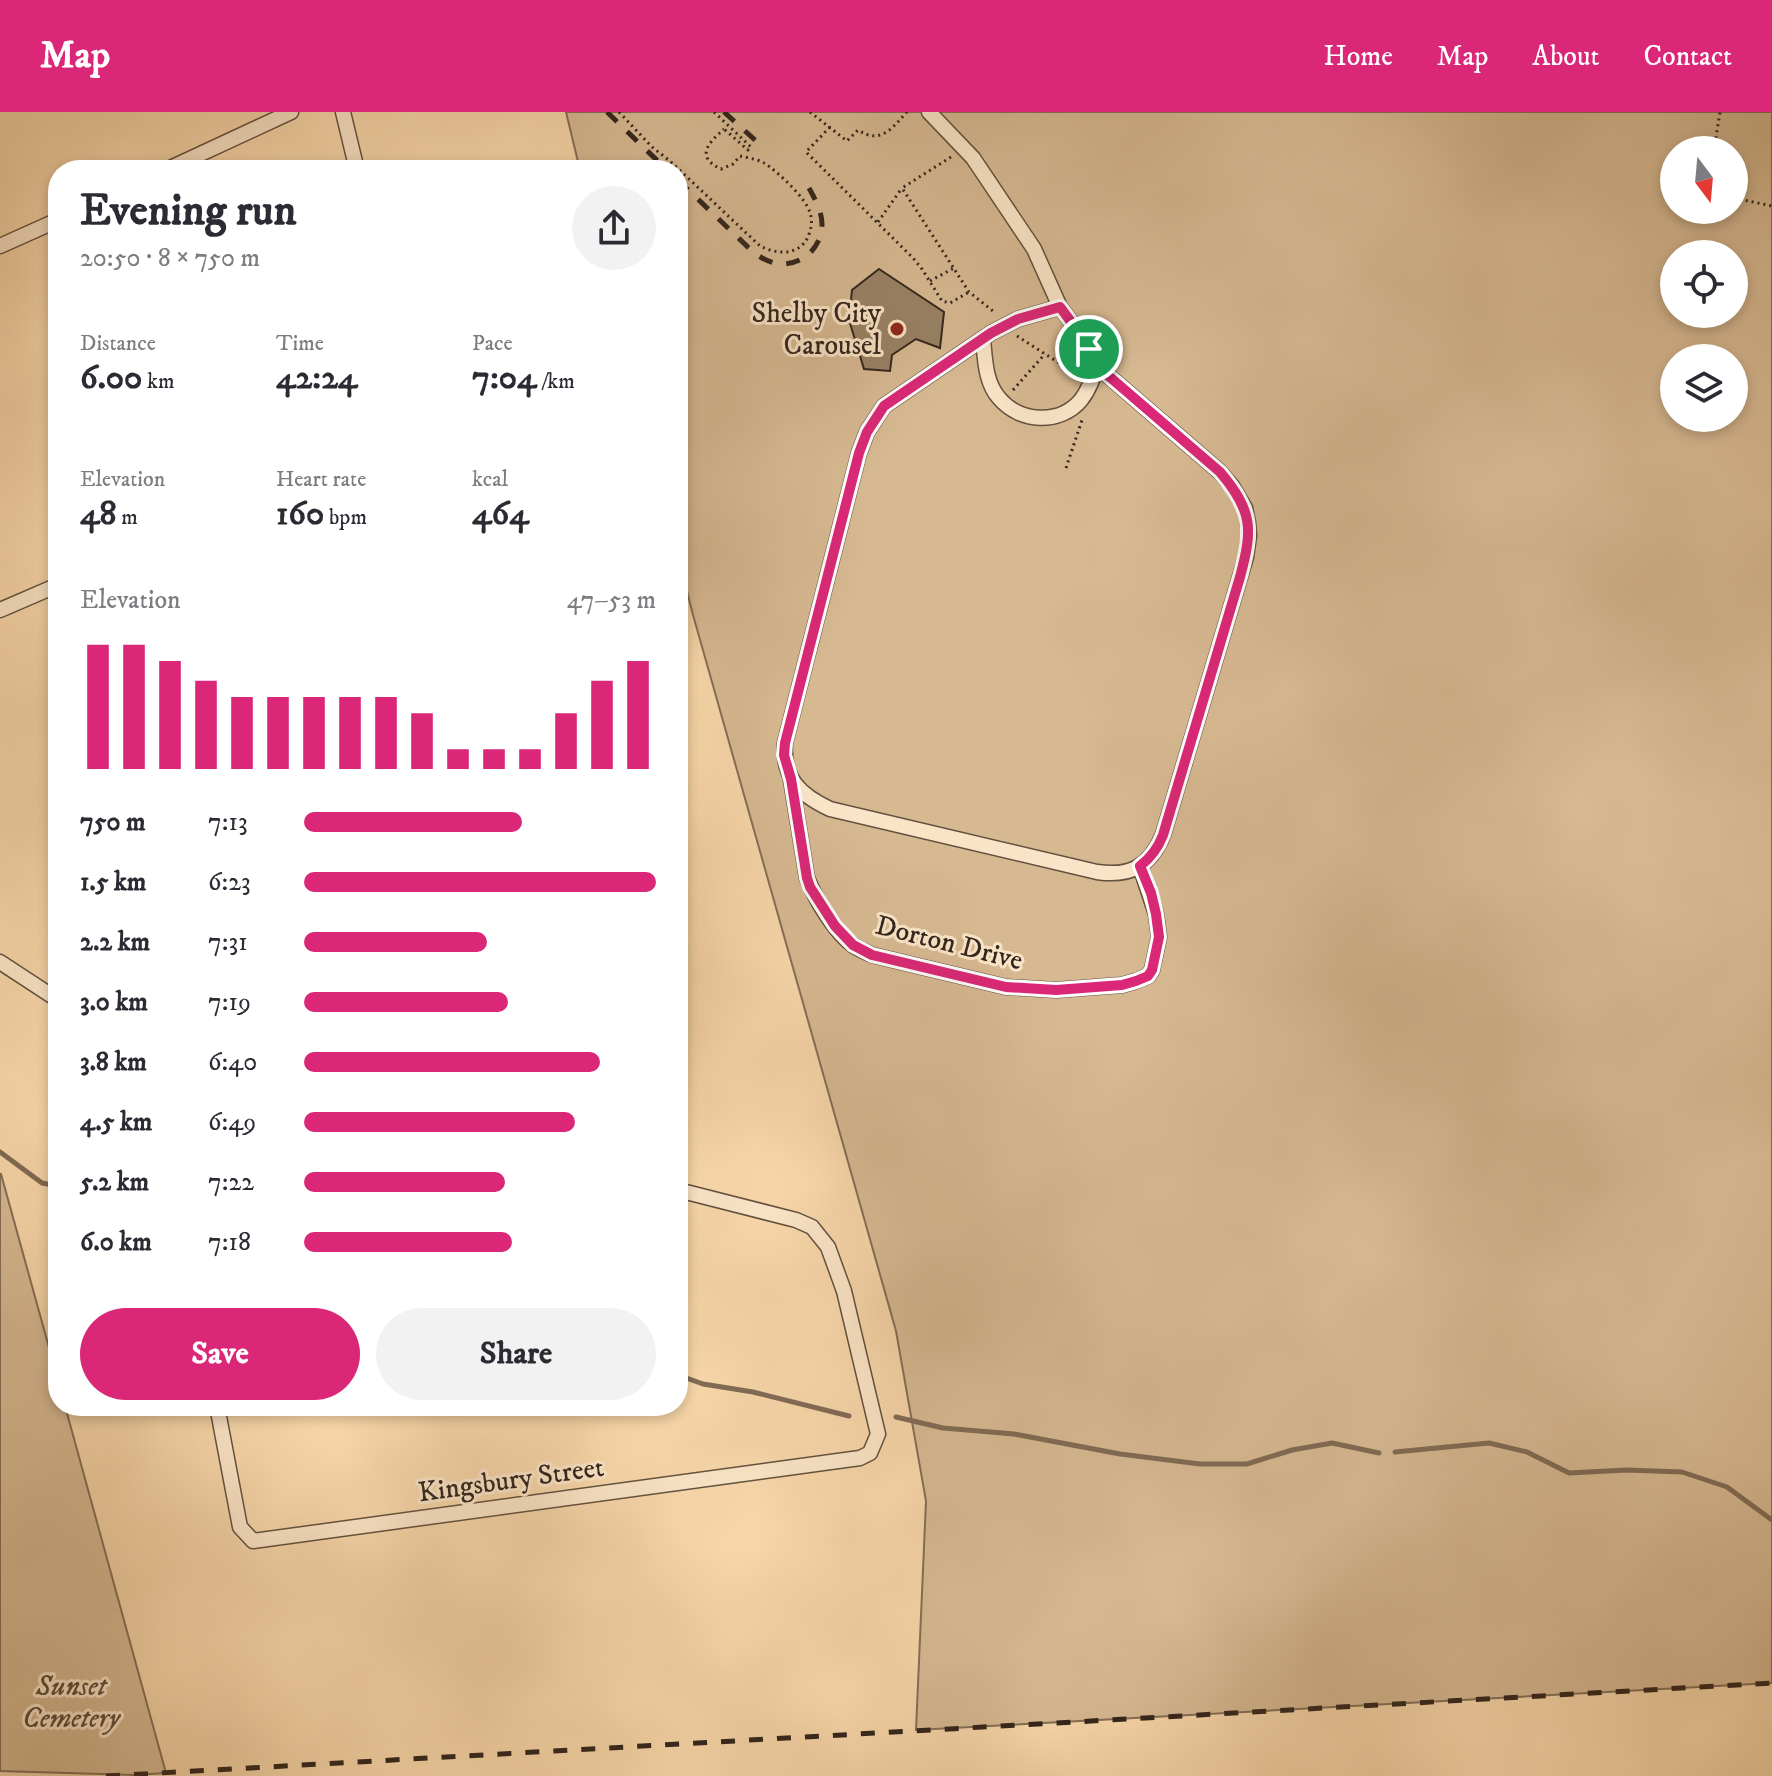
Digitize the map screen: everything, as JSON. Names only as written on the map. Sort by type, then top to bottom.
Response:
[{"type":"street","points":[[188,160],[291,112]]},
{"type":"street","points":[[343,112],[355,160]]},
{"type":"street","points":[[791,779],[804,794],[830,809],[1097,872],[1120,873],[1140,866],[1158,848],[1163,835],[1248,546],[1248,523],[1239,496],[1220,472],[1097,366],[1080,334],[1060,307],[1034,249],[973,158],[929,112]]},
{"type":"street","points":[[0,246],[48,224]]},
{"type":"street","name":"Dorton Drive","points":[[1060,307],[1018,319],[983,339],[884,406],[867,432],[859,453],[784,755],[810,887],[835,926],[853,945],[872,955],[1006,987],[1056,990],[1122,985],[1136,981],[1148,976],[1152,970],[1159,937],[1154,904],[1140,866]]},
{"type":"street","points":[[983,339],[989,380],[999,399],[1022,415],[1048,417],[1069,410],[1086,393],[1097,366]]},
{"type":"street","points":[[0,610],[48,589]]},
{"type":"street","points":[[0,962],[48,993]]},
{"type":"street","name":"Kingsbury Street","points":[[219,1416],[240,1527],[253,1541],[860,1458],[870,1453],[878,1434],[844,1291],[828,1247],[812,1227],[796,1220],[688,1193]]},
{"type":"path","points":[[619,112],[669,160]]},
{"type":"path","points":[[688,178],[760,246],[771,252],[799,249],[809,235],[812,225],[806,204],[769,167],[740,156],[733,164],[721,169],[712,164],[707,146],[724,129],[748,150],[751,147],[714,112]]},
{"type":"path","points":[[810,112],[847,141],[858,130],[878,136],[892,129],[907,112]]},
{"type":"path","points":[[1716,136],[1720,112]]},
{"type":"path","points":[[830,127],[806,152],[913,258],[937,296],[945,303],[969,292]]},
{"type":"path","points":[[878,222],[902,188],[965,149]]},
{"type":"path","points":[[902,188],[969,292],[993,311]]},
{"type":"path","points":[[1748,201],[1772,206]]},
{"type":"path","points":[[930,281],[954,268]]},
{"type":"path","points":[[1011,331],[1082,377]]},
{"type":"path","points":[[1003,402],[1045,354]]},
{"type":"path","points":[[1066,468],[1083,415],[1086,393]]},
{"type":"green space","points":[[566,112],[1772,112],[1772,1683],[916,1730],[926,1501],[896,1331],[688,595],[688,160],[578,160]]},
{"type":"green space","name":"Sunset Cemetery","points":[[1,1174],[48,1344],[48,1416],[68,1416],[166,1773],[0,1771]]},
{"type":"building","name":"Shelby City Carousel","points":[[879,269],[944,312],[940,348],[916,339],[892,355],[890,371],[864,369],[849,320],[852,290]]},
{"type":"waterway","points":[[0,1152],[42,1183],[48,1184]]},
{"type":"waterway","points":[[688,1379],[849,1416]]},
{"type":"waterway","points":[[896,1417],[943,1428],[1014,1434],[1120,1454],[1200,1464],[1247,1464],[1292,1450],[1332,1443],[1379,1453]]},
{"type":"waterway","points":[[1395,1452],[1489,1443],[1527,1452],[1569,1473],[1626,1470],[1682,1472],[1727,1487],[1772,1520]]},
{"type":"railway","points":[[607,112],[657,160]]},
{"type":"railway","points":[[724,112],[765,149]]},
{"type":"railway","points":[[688,190],[753,252],[782,264],[805,257],[819,240],[821,215],[809,188]]},
{"type":"railway","points":[[106,1776],[1772,1683]]},
{"type":"place","name":"Shelby City Carousel","points":[[897,329]]},
{"type":"route","points":[[1060,307],[1089,349],[1097,366],[1220,472],[1239,496],[1248,523],[1246,557],[1163,835],[1158,848],[1140,866],[1151,893],[1159,937],[1152,970],[1148,976],[1122,985],[1056,990],[1006,987],[872,955],[853,945],[835,926],[810,887],[784,755],[859,453],[867,432],[884,406],[991,333],[1018,319],[1060,307]]}]
